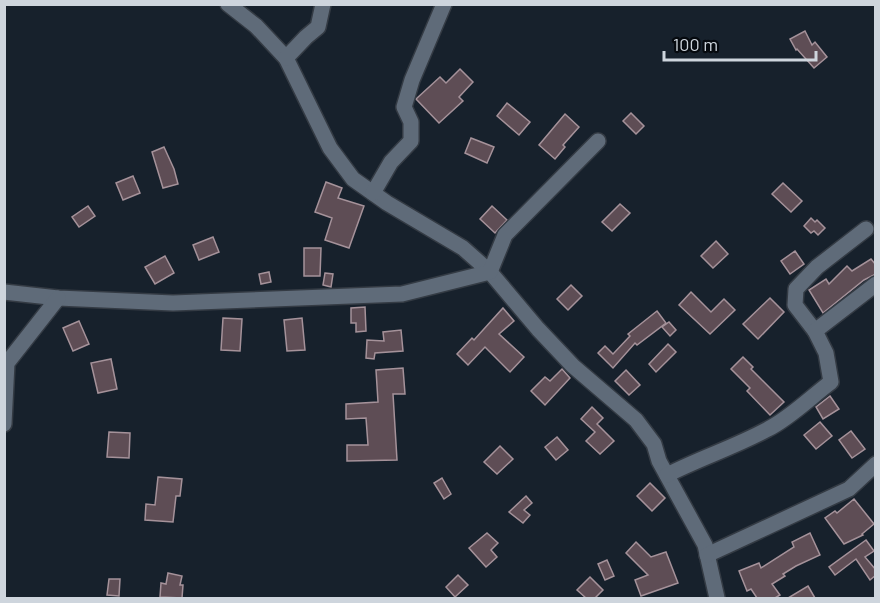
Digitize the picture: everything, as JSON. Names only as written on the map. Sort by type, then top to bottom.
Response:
[{"type":"street","points":[[228,4],[256,26],[286,58],[330,148],[353,179],[463,248],[490,272],[573,366],[636,420],[654,444],[659,461],[705,545],[717,598]]},
{"type":"street","points":[[286,58],[318,27],[323,4]]},
{"type":"street","points":[[373,193],[391,162],[411,141],[411,122],[404,107],[412,80],[444,4]]},
{"type":"street","points":[[490,272],[506,235],[598,141]]},
{"type":"street","points":[[668,476],[698,459],[734,446],[770,429],[831,382],[826,353],[815,331],[795,305],[796,289],[817,267],[866,229]]},
{"type":"street","points":[[4,292],[58,298],[173,303],[402,294],[490,272]]},
{"type":"street","points":[[815,331],[876,284]]},
{"type":"street","points":[[4,424],[7,363],[58,298]]},
{"type":"street","points":[[707,555],[849,489],[876,464]]},
{"type":"building","points":[[805,31],[812,45],[815,42],[827,57],[814,68],[796,50],[790,39]]},
{"type":"building","points":[[460,69],[473,82],[459,97],[463,101],[439,123],[416,99],[440,77],[446,83]]},
{"type":"building","points":[[507,103],[530,122],[519,135],[497,116]]},
{"type":"building","points":[[631,113],[644,126],[636,134],[623,121]]},
{"type":"building","points":[[565,114],[579,127],[563,145],[565,147],[555,159],[539,145]]},
{"type":"building","points":[[471,138],[494,147],[487,163],[465,153]]},
{"type":"building","points":[[164,147],[178,184],[163,188],[152,152]]},
{"type":"building","points":[[133,176],[140,193],[123,200],[116,183]]},
{"type":"building","points":[[326,182],[342,188],[338,198],[364,206],[349,248],[325,240],[332,218],[315,212]]},
{"type":"building","points":[[783,183],[802,201],[791,212],[772,194]]},
{"type":"building","points":[[620,204],[630,213],[612,231],[602,222]]},
{"type":"building","points":[[88,206],[95,216],[79,227],[72,217]]},
{"type":"building","points":[[492,206],[507,220],[495,233],[480,219]]},
{"type":"building","points":[[811,218],[815,222],[817,220],[825,228],[818,235],[814,231],[811,233],[804,226]]},
{"type":"building","points":[[213,237],[219,252],[199,260],[193,245]]},
{"type":"building","points":[[716,241],[728,254],[713,268],[701,256]]},
{"type":"building","points":[[304,248],[321,248],[320,276],[304,276]]},
{"type":"building","points":[[795,251],[804,264],[790,274],[781,261]]},
{"type":"building","points":[[165,256],[174,273],[155,284],[145,267]]},
{"type":"building","points":[[871,259],[876,265],[876,274],[864,280],[823,313],[809,290],[826,279],[829,284],[847,266],[852,271]]},
{"type":"building","points":[[269,272],[271,282],[261,284],[259,274]]},
{"type":"building","points":[[325,273],[333,274],[331,287],[323,285]]},
{"type":"building","points":[[571,285],[582,296],[568,310],[557,299]]},
{"type":"building","points":[[691,292],[711,312],[724,299],[735,310],[710,334],[679,305]]},
{"type":"building","points":[[770,298],[784,312],[758,339],[743,324]]},
{"type":"building","points":[[365,307],[366,331],[356,332],[356,323],[351,323],[351,308]]},
{"type":"building","points":[[503,308],[514,321],[499,334],[524,357],[510,372],[485,347],[468,365],[457,354],[472,338],[474,340]]},
{"type":"building","points":[[657,311],[666,323],[637,345],[635,343],[613,368],[598,353],[605,346],[613,354],[630,336],[628,334]]},
{"type":"building","points":[[223,318],[242,319],[240,351],[221,350]]},
{"type":"building","points":[[302,318],[305,350],[287,351],[284,320]]},
{"type":"building","points":[[79,321],[89,344],[73,351],[63,328]]},
{"type":"building","points":[[669,322],[676,330],[670,336],[662,327]]},
{"type":"building","points":[[401,330],[403,351],[375,353],[374,359],[366,358],[367,340],[384,341],[383,332]]},
{"type":"building","points":[[668,344],[676,352],[656,372],[649,364]]},
{"type":"building","points":[[743,357],[753,367],[751,369],[784,402],[770,415],[747,391],[750,388],[731,369]]},
{"type":"building","points":[[111,359],[117,389],[98,393],[91,363]]},
{"type":"building","points":[[403,368],[405,394],[393,394],[397,460],[347,461],[347,445],[368,445],[366,418],[346,419],[346,404],[378,402],[376,370]]},
{"type":"building","points":[[562,369],[570,378],[545,405],[531,391],[545,377],[550,381]]},
{"type":"building","points":[[626,370],[640,385],[629,395],[615,381]]},
{"type":"building","points":[[830,396],[839,409],[823,419],[816,407]]},
{"type":"building","points":[[592,407],[603,418],[597,424],[614,441],[600,454],[586,441],[595,432],[581,419]]},
{"type":"building","points":[[820,422],[832,436],[816,449],[804,435]]},
{"type":"building","points":[[851,431],[865,449],[852,458],[839,440]]},
{"type":"building","points":[[109,432],[130,433],[129,458],[107,457]]},
{"type":"building","points":[[557,437],[568,450],[556,460],[545,447]]},
{"type":"building","points":[[500,446],[513,459],[497,474],[484,462]]},
{"type":"building","points":[[158,477],[182,479],[180,496],[176,496],[173,522],[145,520],[146,504],[155,505]]},
{"type":"building","points":[[442,478],[451,494],[444,499],[434,483]]},
{"type":"building","points":[[650,483],[665,498],[652,511],[637,496]]},
{"type":"building","points":[[526,496],[532,503],[524,510],[530,515],[523,523],[509,512]]},
{"type":"building","points":[[854,499],[874,524],[863,535],[844,544],[825,518],[835,511],[837,513]]},
{"type":"building","points":[[487,533],[498,543],[491,550],[497,557],[486,567],[469,548]]},
{"type":"building","points":[[810,533],[820,555],[796,566],[772,584],[780,595],[775,598],[757,598],[751,589],[747,591],[739,571],[759,563],[761,568],[794,547],[792,542]]},
{"type":"building","points":[[866,540],[874,551],[865,557],[876,570],[876,575],[870,580],[856,559],[835,575],[829,567]]},
{"type":"building","points":[[636,542],[651,557],[666,552],[678,583],[641,596],[635,580],[648,575],[626,553]]},
{"type":"building","points":[[607,560],[614,576],[605,580],[598,564]]},
{"type":"building","points":[[168,573],[182,576],[180,585],[183,585],[182,598],[160,597],[161,583],[166,584]]},
{"type":"building","points":[[458,575],[468,585],[455,597],[446,587]]},
{"type":"building","points":[[590,577],[603,590],[595,598],[586,598],[577,590]]},
{"type":"building","points":[[109,579],[120,579],[119,596],[107,595]]},
{"type":"building","points":[[808,586],[815,598],[788,598]]}]
